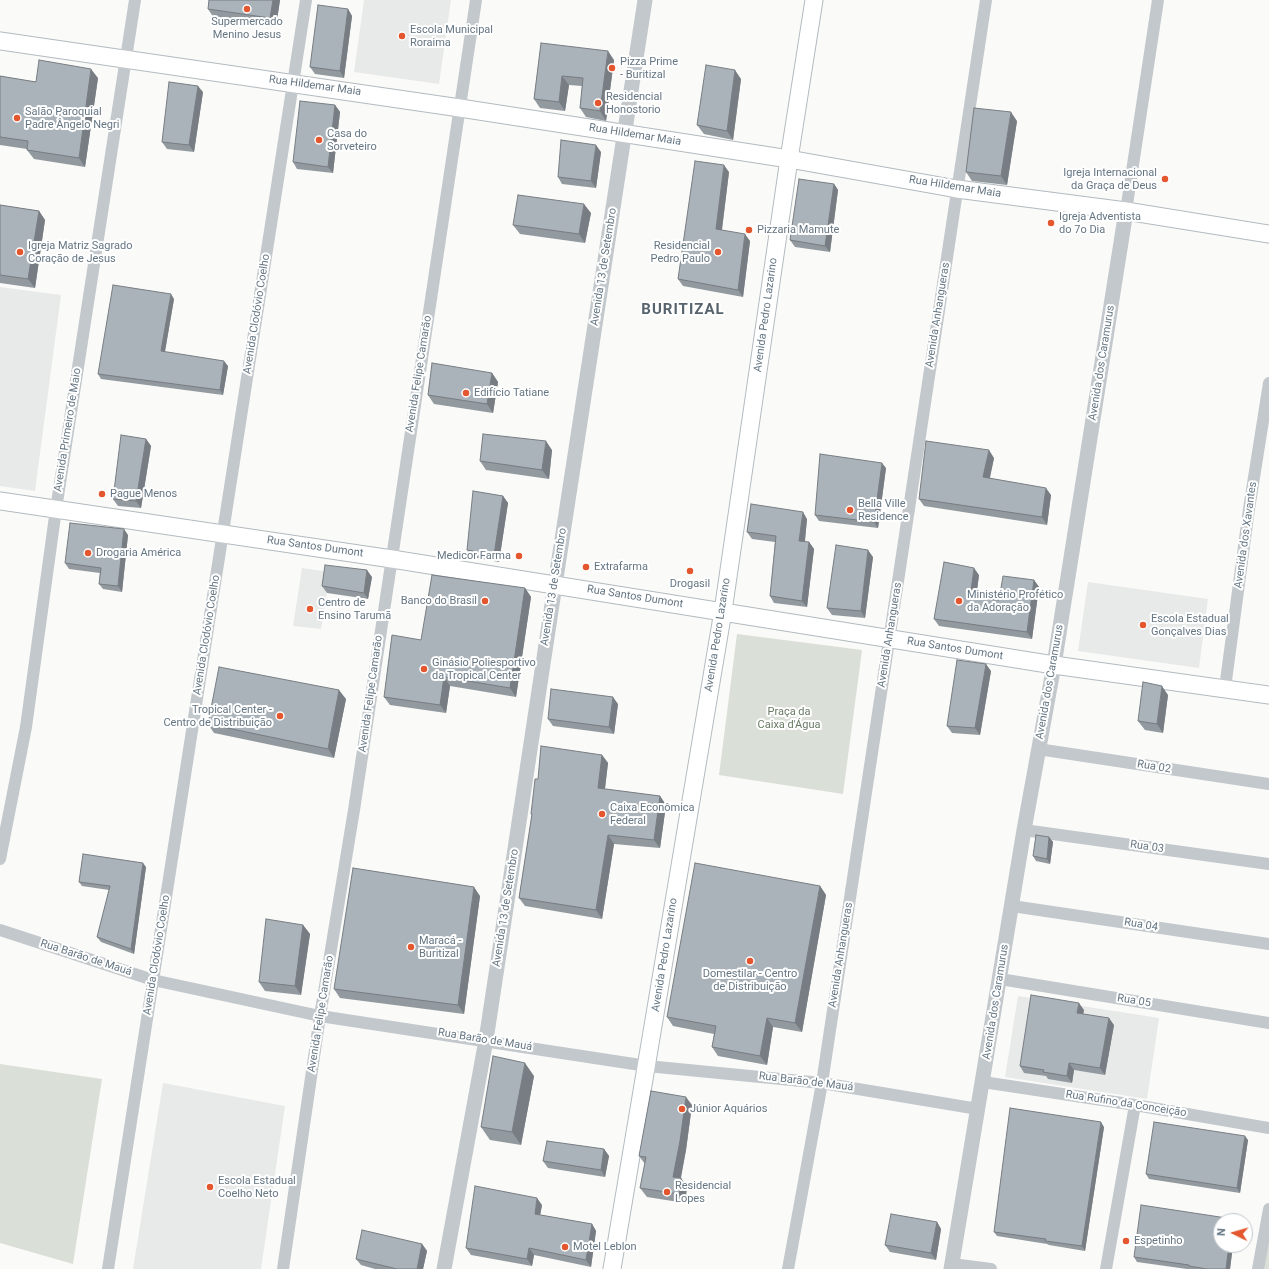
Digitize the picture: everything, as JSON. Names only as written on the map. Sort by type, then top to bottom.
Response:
[{"type":"main road","name":"Avenida Pedro Lazarino","points":[[612,1269],[723,611],[789,159],[814,0]]},
{"type":"main road","name":"Rua Hildemar Maia","points":[[0,41],[294,82],[789,159],[957,189],[1126,211],[1269,234]]},
{"type":"main road","name":"Rua Santos Dumont","points":[[0,501],[392,559],[1054,664],[1269,695]]},
{"type":"street","name":"Avenida Primeiro de Maio","points":[[0,859],[26,727],[56,509],[135,0]]},
{"type":"street","name":"Avenida Clodóvio Coelho","points":[[108,1269],[306,0]]},
{"type":"street","name":"Avenida Felipe Camarão","points":[[283,1269],[320,1016],[354,810],[476,0]]},
{"type":"street","name":"Avenida 13 de Setembro","points":[[444,1269],[486,1040],[645,0]]},
{"type":"street","name":"Avenida Anhangueras","points":[[788,1269],[822,1083],[986,0]]},
{"type":"street","name":"Avenida dos Caramurus","points":[[951,1266],[1024,830],[1054,664],[1158,0]]},
{"type":"street","name":"Avenida dos Xavantes","points":[[1225,688],[1249,510],[1269,383]]},
{"type":"street","name":"Rua 02","points":[[1038,749],[1269,784]]},
{"type":"street","name":"Rua 03","points":[[1024,830],[1269,864]]},
{"type":"street","name":"Rua 04","points":[[1012,906],[1269,944]]},
{"type":"street","name":"Rua Barão de Mauá","points":[[0,930],[153,980],[320,1016],[486,1040],[647,1066],[822,1083],[978,1109]]},
{"type":"street","name":"Rua 05","points":[[1000,979],[1269,1023]]},
{"type":"street","name":"Rua Rufino da Conceição","points":[[983,1082],[1135,1105],[1269,1128]]},
{"type":"street","points":[[1106,1269],[1135,1105]]},
{"type":"street","points":[[1258,1269],[1269,1209]]},
{"type":"street","points":[[951,1266],[991,1269]]},
{"type":"shaded area","name":"Escola Municipal Roraima","points":[[364,0],[451,0],[439,84],[354,72]]},
{"type":"shaded area","points":[[0,287],[61,295],[35,491],[0,486]]},
{"type":"shaded area","name":"Centro de Ensino Tarumã","points":[[302,568],[330,572],[321,629],[293,626]]},
{"type":"shaded area","name":"Escola Estadual Gonçalves Dias","points":[[1088,582],[1208,599],[1199,668],[1078,651]]},
{"type":"shaded area","points":[[1018,996],[1159,1018],[1147,1099],[1005,1077]]},
{"type":"shaded area","name":"Escola Estadual Coelho Neto","points":[[163,1083],[285,1106],[261,1269],[133,1269]]},
{"type":"green space","name":"Praça da Caixa d'Água","points":[[737,634],[862,650],[843,794],[719,775]]},
{"type":"green space","points":[[0,1064],[102,1079],[73,1264],[0,1243]]},
{"type":"green space","points":[[1269,1237],[1269,1269],[1263,1269]]},
{"type":"building","points":[[209,0],[273,0],[270,18],[208,9]]},
{"type":"building","points":[[318,5],[348,9],[340,71],[310,67]]},
{"type":"building","points":[[541,43],[608,51],[600,111],[580,108],[583,78],[562,76],[559,102],[534,99]]},
{"type":"building","points":[[39,60],[91,69],[79,158],[27,150],[28,141],[0,137],[0,76],[36,82]]},
{"type":"building","points":[[706,65],[735,70],[727,131],[697,125]]},
{"type":"building","points":[[169,82],[198,86],[189,145],[162,142]]},
{"type":"building","name":"Casa do Sorveteiro","points":[[300,101],[335,105],[328,167],[293,162]]},
{"type":"building","points":[[974,108],[1011,112],[1001,176],[966,172]]},
{"type":"building","points":[[561,140],[596,145],[591,181],[558,177]]},
{"type":"building","points":[[695,161],[724,165],[716,229],[745,234],[738,290],[678,279]]},
{"type":"building","points":[[799,179],[834,184],[825,246],[790,240]]},
{"type":"building","points":[[518,195],[584,204],[579,234],[513,225]]},
{"type":"building","name":"Igreja Matriz Sagrado Coração de Jesus","points":[[0,205],[39,211],[28,279],[0,275]]},
{"type":"building","points":[[113,285],[171,294],[161,351],[224,361],[220,390],[98,374]]},
{"type":"building","name":"Edifício Tatiane","points":[[432,363],[492,373],[487,404],[428,395]]},
{"type":"building","points":[[483,434],[546,441],[542,470],[480,461]]},
{"type":"building","points":[[121,435],[146,439],[136,501],[113,499]]},
{"type":"building","points":[[926,441],[989,450],[983,477],[1046,488],[1042,517],[919,499]]},
{"type":"building","points":[[820,454],[882,463],[874,522],[815,515]]},
{"type":"building","points":[[473,491],[503,496],[494,555],[467,550]]},
{"type":"building","points":[[751,504],[803,512],[799,541],[809,542],[802,601],[770,596],[776,536],[747,532]]},
{"type":"building","points":[[70,523],[124,529],[118,586],[99,584],[101,568],[65,563]]},
{"type":"building","points":[[836,545],[868,550],[861,611],[827,608]]},
{"type":"building","points":[[944,562],[974,568],[970,598],[999,600],[1003,576],[1034,580],[1027,632],[934,619]]},
{"type":"building","points":[[325,565],[367,570],[364,593],[322,586]]},
{"type":"building","points":[[432,575],[525,588],[510,688],[444,677],[440,705],[384,697],[392,635],[421,640]]},
{"type":"building","points":[[957,660],[986,664],[975,728],[947,726]]},
{"type":"building","name":"Tropical Center - Centro de Distribuição","points":[[219,667],[339,690],[328,749],[208,724]]},
{"type":"building","points":[[1143,682],[1162,686],[1157,724],[1138,721]]},
{"type":"building","points":[[551,689],[613,697],[609,727],[548,719]]},
{"type":"building","points":[[541,746],[602,755],[598,788],[660,796],[654,840],[608,835],[596,910],[519,898],[532,814],[535,779],[538,779]]},
{"type":"building","points":[[1036,835],[1049,837],[1047,859],[1033,856]]},
{"type":"building","points":[[83,854],[143,863],[131,949],[97,937],[110,886],[79,882]]},
{"type":"building","name":"Domestilar - Centro de Distribuição","points":[[695,863],[820,886],[795,1023],[767,1018],[760,1056],[712,1047],[716,1026],[667,1017]]},
{"type":"building","name":"Maracá - Buritizal","points":[[353,868],[474,887],[458,1005],[334,989]]},
{"type":"building","points":[[266,919],[303,925],[295,986],[259,982]]},
{"type":"building","points":[[1031,995],[1079,1003],[1077,1013],[1109,1018],[1100,1068],[1069,1063],[1067,1076],[1020,1066]]},
{"type":"building","points":[[493,1056],[525,1063],[512,1132],[481,1127]]},
{"type":"building","points":[[651,1091],[686,1097],[673,1177],[681,1178],[679,1194],[640,1188],[646,1157],[639,1156]]},
{"type":"building","points":[[1010,1108],[1101,1122],[1082,1246],[1045,1241],[1046,1239],[994,1232]]},
{"type":"building","points":[[1154,1122],[1245,1136],[1237,1188],[1146,1174]]},
{"type":"building","points":[[547,1141],[604,1149],[601,1170],[543,1161]]},
{"type":"building","points":[[475,1186],[537,1198],[535,1214],[592,1224],[586,1260],[529,1248],[527,1259],[466,1248]]},
{"type":"building","points":[[1141,1205],[1213,1216],[1213,1253],[1228,1253],[1226,1269],[1207,1269],[1134,1257]]},
{"type":"building","points":[[891,1214],[937,1222],[931,1253],[885,1245]]},
{"type":"building","points":[[362,1230],[422,1244],[417,1269],[397,1269],[356,1259]]},
{"type":"place","name":"Supermercado Menino Jesus","points":[[247,9]]},
{"type":"place","name":"Escola Municipal Roraima","points":[[402,36]]},
{"type":"place","name":"Pizza Prime - Buritizal","points":[[612,68]]},
{"type":"place","name":"Residencial Honostorio","points":[[598,103]]},
{"type":"place","name":"Salão Paroquial Padre Ângelo Negri","points":[[17,118]]},
{"type":"place","name":"Casa do Sorveteiro","points":[[319,140]]},
{"type":"place","name":"Igreja Internacional da Graça de Deus","points":[[1165,179]]},
{"type":"place","name":"Igreja Adventista do 7o Dia","points":[[1051,223]]},
{"type":"place","name":"Pizzaria Mamute","points":[[749,230]]},
{"type":"place","name":"Igreja Matriz Sagrado Coração de Jesus","points":[[20,252]]},
{"type":"place","name":"Residencial Pedro Paulo","points":[[718,252]]},
{"type":"place","name":"Edifício Tatiane","points":[[466,393]]},
{"type":"place","name":"Pague Menos","points":[[102,494]]},
{"type":"place","name":"Bella Ville Residence","points":[[850,510]]},
{"type":"place","name":"Drogaria América","points":[[88,553]]},
{"type":"place","name":"Medicor Farma","points":[[519,556]]},
{"type":"place","name":"Extrafarma","points":[[586,567]]},
{"type":"place","name":"Drogasil","points":[[690,571]]},
{"type":"place","name":"Banco do Brasil","points":[[485,601]]},
{"type":"place","name":"Ministério Profético da Adoração","points":[[959,601]]},
{"type":"place","name":"Centro de Ensino Tarumã","points":[[310,609]]},
{"type":"place","name":"Escola Estadual Gonçalves Dias","points":[[1143,625]]},
{"type":"place","name":"Ginásio Poliesportivo da Tropical Center","points":[[424,669]]},
{"type":"place","name":"Tropical Center - Centro de Distribuição","points":[[280,716]]},
{"type":"place","name":"Caixa Econômica Federal","points":[[602,814]]},
{"type":"place","name":"Maracá - Buritizal","points":[[411,947]]},
{"type":"place","name":"Domestilar - Centro de Distribuição","points":[[750,961]]},
{"type":"place","name":"Júnior Aquários","points":[[682,1109]]},
{"type":"place","name":"Escola Estadual Coelho Neto","points":[[210,1187]]},
{"type":"place","name":"Residencial Lopes","points":[[667,1192]]},
{"type":"place","name":"Espetinho","points":[[1126,1241]]},
{"type":"place","name":"Motel Leblon","points":[[565,1247]]},
{"type":"district","name":"BURITIZAL","points":[[683,310]]}]
